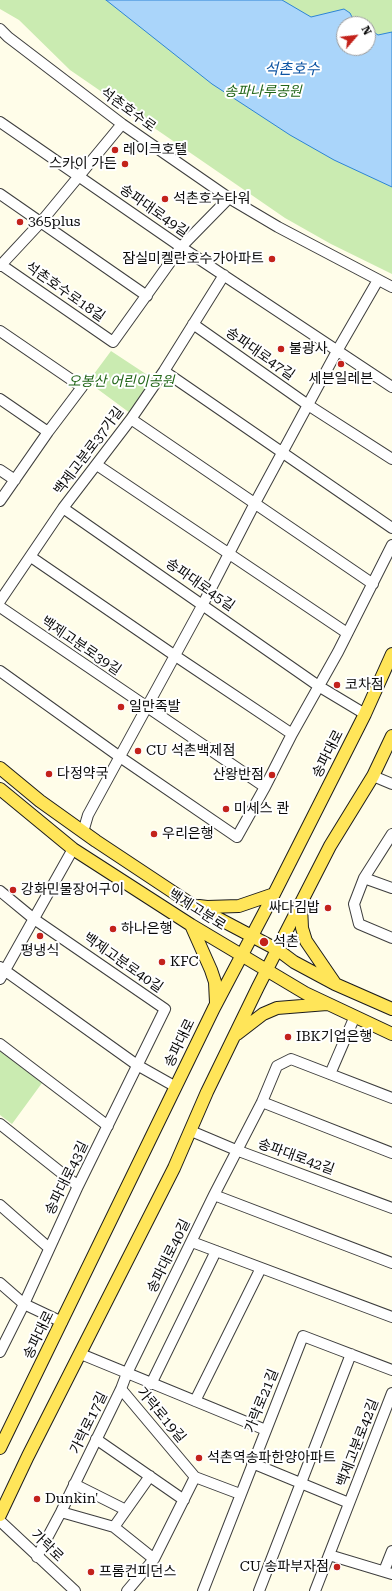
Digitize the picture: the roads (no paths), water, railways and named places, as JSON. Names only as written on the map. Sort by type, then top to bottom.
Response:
[{"type":"main road","name":"송파대로","points":[[0,1448],[216,1004],[274,894],[365,714],[392,654]]},
{"type":"main road","points":[[0,1515],[28,1456],[174,1168],[207,1092],[301,902],[330,846],[373,776],[392,736]]},
{"type":"main road","name":"백제고분로","points":[[0,768],[83,832],[191,904],[278,950],[294,962],[335,984],[392,1010]]},
{"type":"main road","name":"백제고분로","points":[[2,792],[73,849],[191,925],[305,993],[392,1034]]},
{"type":"main road","points":[[191,904],[206,907],[239,906],[274,894]]},
{"type":"main road","points":[[301,902],[302,928],[306,942],[335,984]]},
{"type":"main road","points":[[191,925],[215,982],[216,1004]]},
{"type":"main road","points":[[236,1034],[263,1014],[277,1008],[327,1004]]},
{"type":"street","name":"석촌호수로","points":[[0,29],[8,37],[122,124],[229,198],[278,227],[392,287]]},
{"type":"street","name":"송파대로49길","points":[[0,122],[181,247],[392,387]]},
{"type":"street","name":"석촌호수로18길","points":[[122,124],[41,222],[0,265],[112,342],[147,296]]},
{"type":"street","points":[[0,194],[147,296],[181,247],[229,198]]},
{"type":"street","name":"백제고분로37가길","points":[[0,601],[63,508],[131,419],[164,371],[224,275]]},
{"type":"street","points":[[83,832],[88,815],[203,604],[282,452],[378,280]]},
{"type":"street","name":"송파대로47길","points":[[193,324],[308,405],[392,459]]},
{"type":"street","points":[[0,330],[82,387],[48,432],[0,501]]},
{"type":"street","points":[[164,371],[392,528]]},
{"type":"street","points":[[0,399],[48,432]]},
{"type":"street","points":[[131,419],[373,584]]},
{"type":"street","points":[[96,465],[347,633]]},
{"type":"street","points":[[0,470],[15,480]]},
{"type":"street","name":"송파대로45길","points":[[63,508],[203,604],[320,687],[365,714]]},
{"type":"street","points":[[0,671],[120,757],[237,837],[292,734],[320,687],[392,545]]},
{"type":"street","points":[[31,557],[292,734]]},
{"type":"street","name":"백제고분로39길","points":[[0,607],[265,787]]},
{"type":"street","points":[[0,761],[6,766],[15,781]]},
{"type":"street","points":[[373,776],[392,784]]},
{"type":"street","points":[[391,838],[364,878],[354,904],[359,924],[392,938]]},
{"type":"street","points":[[73,849],[1,972],[137,1065],[176,1087]]},
{"type":"street","points":[[364,878],[392,888]]},
{"type":"street","name":"백제고분로40길","points":[[0,891],[34,918],[165,1009],[137,1065]]},
{"type":"street","points":[[330,1074],[355,1016]]},
{"type":"street","points":[[0,1044],[108,1126]]},
{"type":"street","points":[[236,1150],[262,1102],[277,1066],[291,1059],[392,1098]]},
{"type":"street","name":"송파대로43길","points":[[0,1352],[137,1065]]},
{"type":"street","points":[[262,1102],[392,1152]]},
{"type":"street","points":[[0,1124],[78,1186]]},
{"type":"street","name":"송파대로42길","points":[[191,1131],[236,1150],[392,1208]]},
{"type":"street","name":"송파대로40길","points":[[127,1373],[236,1150]]},
{"type":"street","points":[[214,1195],[392,1263]]},
{"type":"street","points":[[0,1205],[49,1248]]},
{"type":"street","points":[[192,1242],[392,1317]]},
{"type":"street","points":[[151,1384],[216,1252]]},
{"type":"street","points":[[195,1401],[261,1268]]},
{"type":"street","points":[[0,1283],[24,1304],[62,1322]]},
{"type":"street","name":"가락로21길","points":[[203,1591],[303,1336],[392,1370]]},
{"type":"street","points":[[81,1354],[266,1430]]},
{"type":"street","points":[[259,1591],[351,1354]]},
{"type":"street","name":"가락로17길","points":[[37,1557],[61,1512],[121,1389],[127,1373]]},
{"type":"street","name":"가락로19길","points":[[121,1389],[195,1477],[240,1494]]},
{"type":"street","name":"백제고분로42길","points":[[315,1591],[392,1393]]},
{"type":"street","points":[[96,1439],[184,1500]]},
{"type":"street","name":"백제고분로42길","points":[[252,1463],[349,1503]]},
{"type":"street","points":[[114,1527],[150,1476]]},
{"type":"street","points":[[127,1591],[154,1559],[195,1477]]},
{"type":"street","points":[[74,1484],[126,1510]]},
{"type":"street","points":[[61,1512],[114,1527],[154,1559]]},
{"type":"street","name":"가락로","points":[[0,1521],[37,1557],[63,1587],[75,1591]]},
{"type":"street","points":[[329,1555],[388,1572],[392,1551]]},
{"type":"water","name":"석촌호수","points":[[106,0],[282,0],[311,17],[344,9],[352,16],[336,16],[336,56],[376,56],[376,34],[378,35],[392,32],[392,187],[334,160],[290,135],[212,84]]},
{"type":"place","name":"레이크호텔","points":[[115,150]]},
{"type":"place","name":"스카이 가든","points":[[125,164]]},
{"type":"place","name":"석촌호수타워","points":[[165,199]]},
{"type":"place","name":"365plus","points":[[20,222]]},
{"type":"place","name":"잠실미켈란호수가아파트","points":[[272,259]]},
{"type":"place","name":"불광사","points":[[281,349]]},
{"type":"place","name":"세븐일레븐","points":[[341,364]]},
{"type":"place","name":"코차점","points":[[337,685]]},
{"type":"place","name":"일만족발","points":[[121,707]]},
{"type":"place","name":"CU 석촌백제점","points":[[138,751]]},
{"type":"place","name":"다정약국","points":[[49,774]]},
{"type":"place","name":"산왕반점","points":[[272,775]]},
{"type":"place","name":"미세스 콴","points":[[226,809]]},
{"type":"place","name":"우리은행","points":[[154,834]]},
{"type":"place","name":"강화민물장어구이","points":[[13,890]]},
{"type":"place","name":"싸다김밥","points":[[328,908]]},
{"type":"place","name":"하나은행","points":[[113,929]]},
{"type":"place","name":"평냉식","points":[[40,936]]},
{"type":"place","name":"석촌","points":[[264,942]]},
{"type":"place","name":"KFC","points":[[162,962]]},
{"type":"place","name":"IBK기업은행","points":[[288,1037]]},
{"type":"place","name":"석촌역송파한양아파트","points":[[199,1458]]},
{"type":"place","name":"Dunkin'","points":[[37,1499]]},
{"type":"place","name":"CU 송파부자점","points":[[337,1567]]},
{"type":"place","name":"프롬컨피던스","points":[[91,1572]]},
{"type":"park label","name":"송파나루공원","points":[[263,92]]},
{"type":"park label","name":"오봉산 어린이공원","points":[[121,382]]}]
